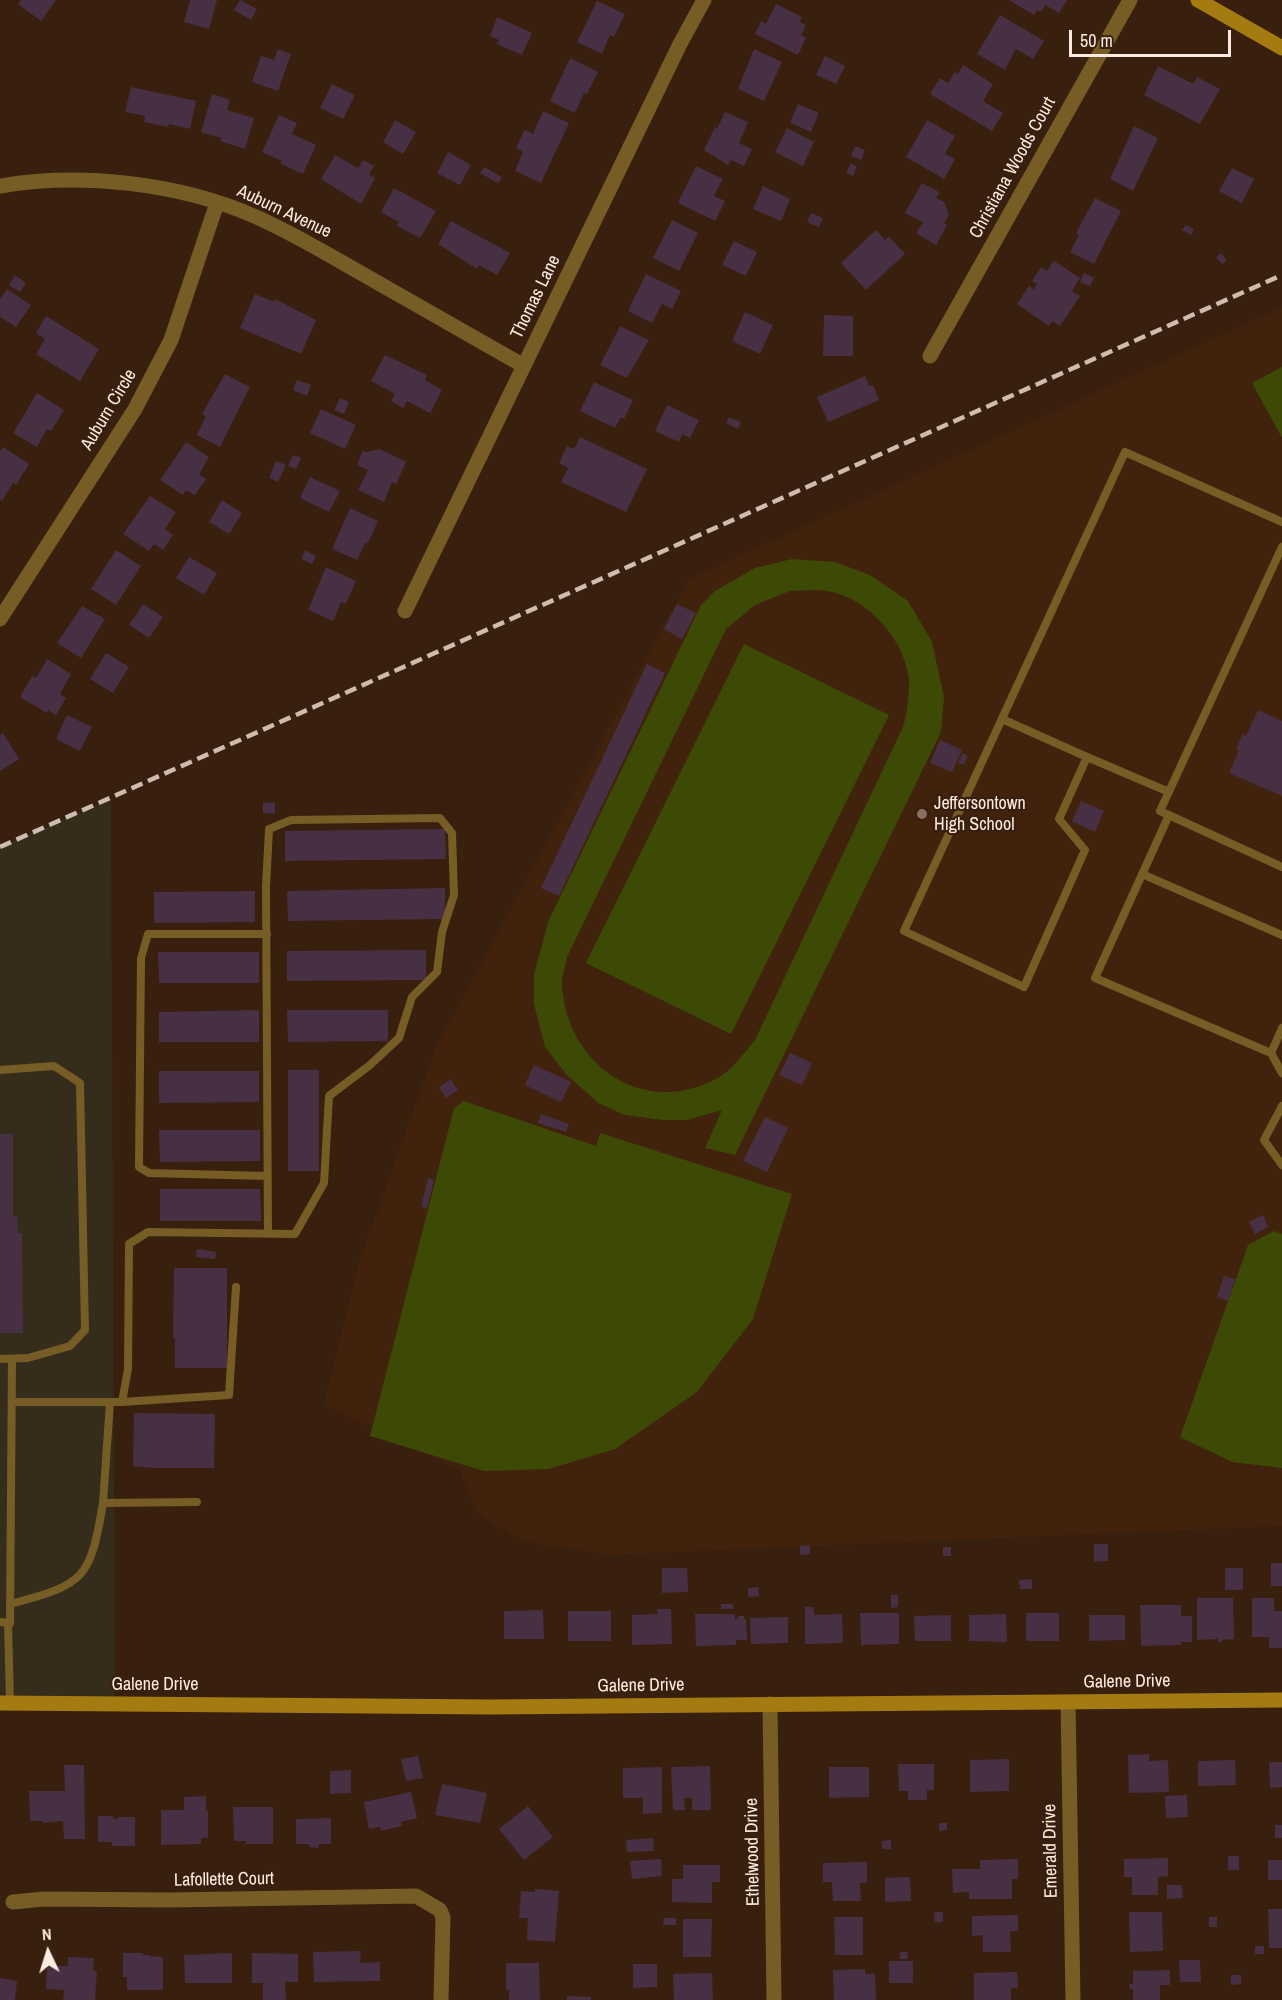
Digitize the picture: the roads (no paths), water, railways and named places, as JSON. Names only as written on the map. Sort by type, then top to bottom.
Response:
[{"type":"street","name":"Thomas Lane","points":[[405,611],[680,44],[704,0]]},
{"type":"street","name":"Christiana Woods Court","points":[[930,356],[1130,0]]},
{"type":"street","points":[[1198,0],[1282,48]]},
{"type":"street","name":"Auburn Avenue","points":[[0,186],[22,182],[99,181],[164,188],[253,215],[303,239],[524,366]]},
{"type":"street","name":"Auburn Circle","points":[[0,620],[135,409],[171,340],[217,203]]},
{"type":"street","name":"Galene Drive","points":[[5,1703],[490,1707],[1282,1700]]},
{"type":"street","name":"Emerald Drive","points":[[1068,1702],[1073,2000]]},
{"type":"street","name":"Ethelwood Drive","points":[[770,1704],[774,2000]]},
{"type":"street","name":"Lafollette Court","points":[[14,1902],[44,1899],[170,1900],[416,1896],[440,1910],[443,1918],[441,2000]]},
{"type":"lane","points":[[1086,757],[1059,819],[1085,850],[1024,987],[904,931],[1125,452],[1282,522]]},
{"type":"lane","points":[[1282,548],[1160,811],[1282,867]]},
{"type":"lane","points":[[1002,719],[1169,792]]},
{"type":"lane","points":[[1168,815],[1095,978],[1271,1053],[1282,1073]]},
{"type":"lane","points":[[122,1402],[128,1369],[129,1244],[148,1232],[268,1233],[295,1233],[324,1183],[329,1096],[370,1065],[399,1038],[412,997],[437,972],[442,932],[454,895],[452,833],[440,818],[291,820],[270,829],[267,934],[268,1233]]},
{"type":"lane","points":[[1142,874],[1282,935]]},
{"type":"lane","points":[[267,934],[148,934],[141,958],[138,1109],[139,1167],[149,1173],[267,1176]]},
{"type":"lane","points":[[1271,1053],[1282,1028]]},
{"type":"lane","points":[[0,1070],[54,1066],[80,1083],[85,1330],[70,1346],[28,1358],[0,1359]]},
{"type":"lane","points":[[1282,1106],[1264,1140],[1282,1165]]},
{"type":"lane","points":[[12,1402],[122,1402],[229,1395],[236,1287]]},
{"type":"lane","points":[[5,1703],[4,1622],[10,1623],[12,1359]]},
{"type":"lane","points":[[10,1604],[71,1584],[87,1567],[96,1547],[103,1503],[110,1402]]},
{"type":"lane","points":[[103,1503],[197,1502]]},
{"type":"railway","points":[[0,847],[1282,275]]},
{"type":"place","name":"Jeffersontown High School","points":[[922,814]]}]
